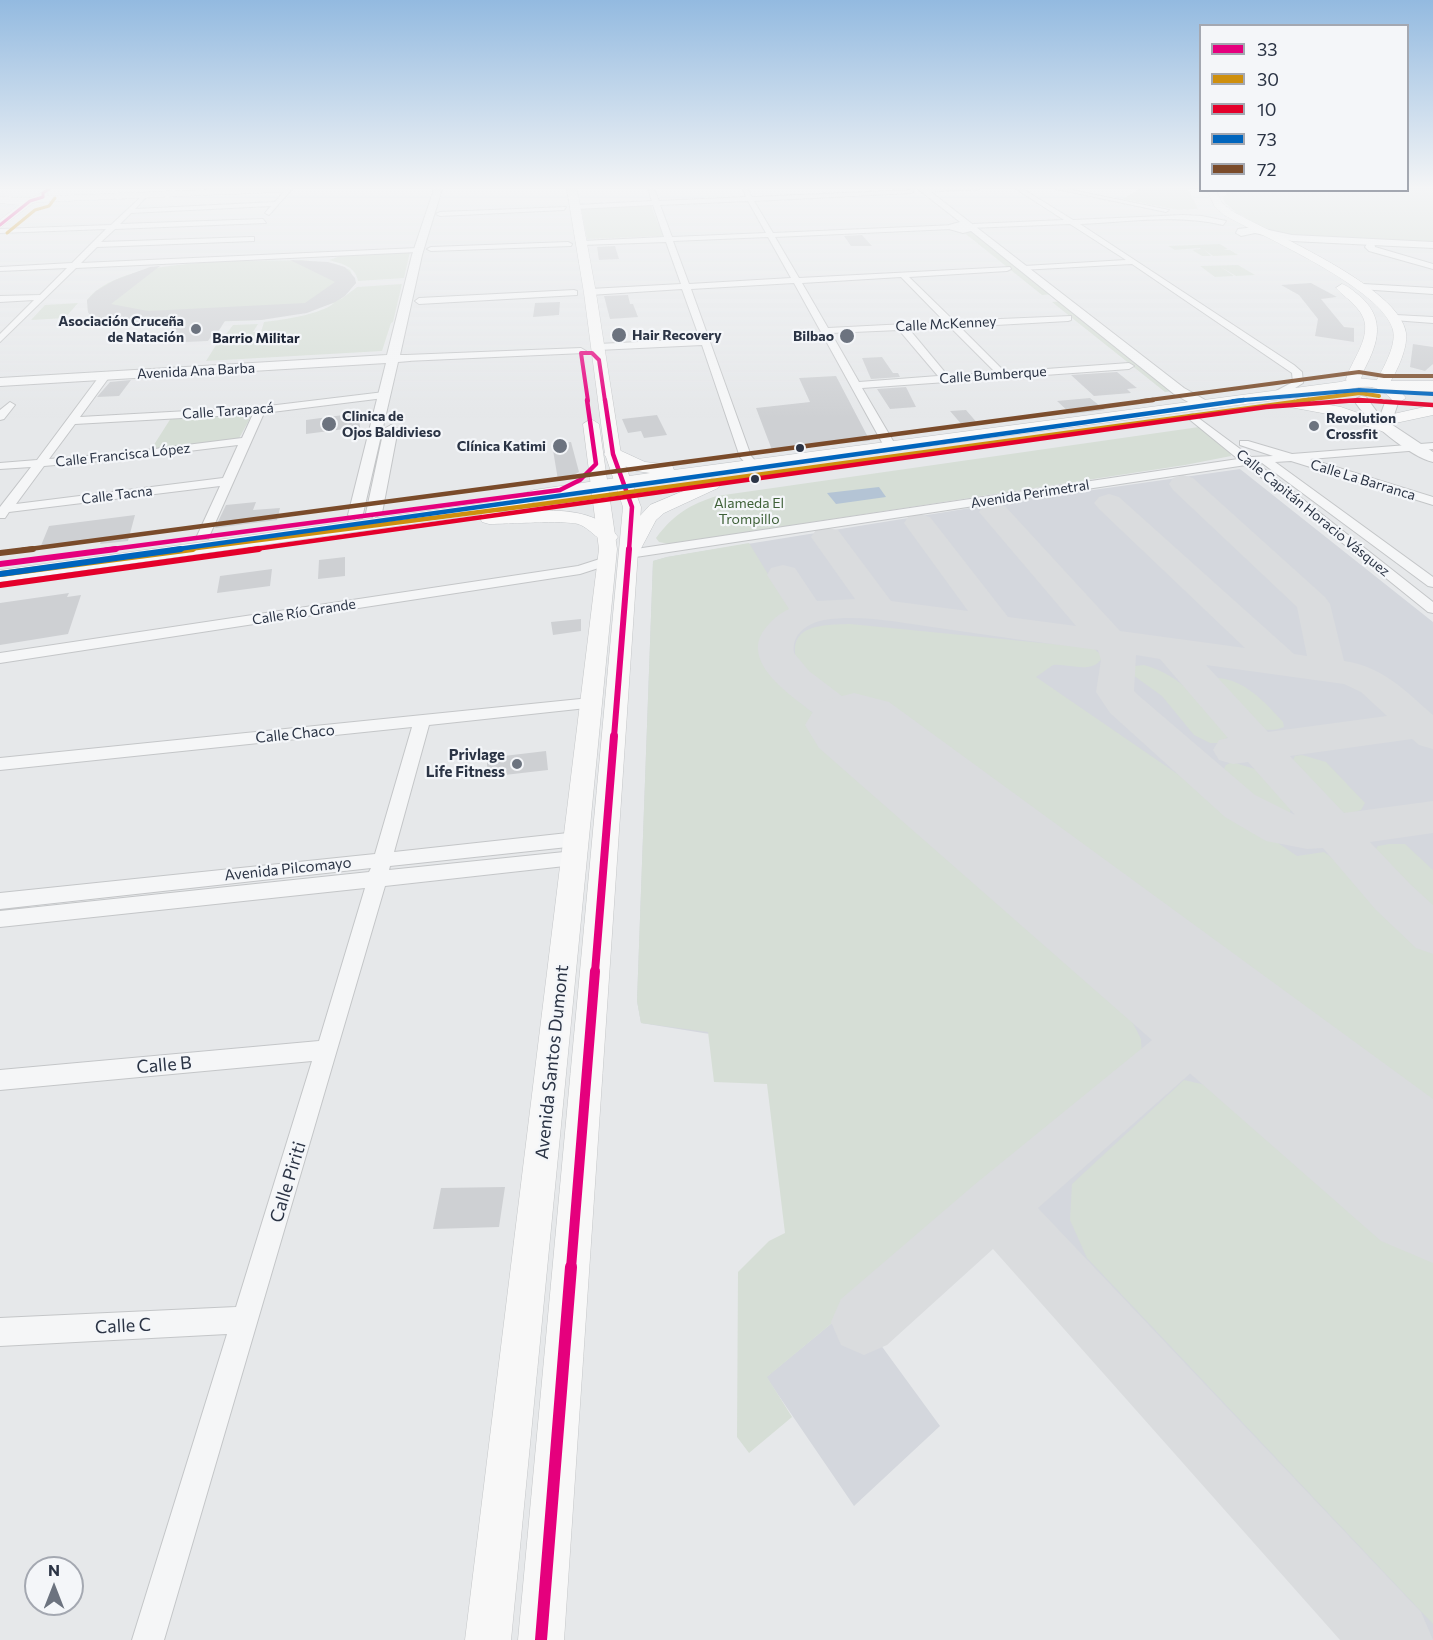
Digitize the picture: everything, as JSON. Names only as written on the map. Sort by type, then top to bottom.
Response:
[{"type":"main road","name":"Avenida Santos Dumont","points":[[488,1640],[576,849],[590,702],[615,550],[632,507],[613,454],[586,266]]},
{"type":"main road","points":[[1300,266],[1345,290],[1361,305],[1371,320],[1373,329],[1368,359],[1389,365],[1404,376],[1431,387]]},
{"type":"main road","points":[[1323,266],[1367,290],[1396,318],[1399,341],[1382,386]]},
{"type":"main road","points":[[1345,290],[1367,290]]},
{"type":"main road","points":[[574,294],[582,295],[590,292]]},
{"type":"main road","points":[[1360,400],[1344,393],[1370,344]]},
{"type":"main road","name":"Avenida Santos Dumont","points":[[541,1640],[615,550],[596,464],[581,348]]},
{"type":"main road","points":[[581,348],[592,353],[599,353]]},
{"type":"main road","points":[[3,575],[476,519],[727,467],[890,446],[1179,399],[1202,412],[1280,393],[1348,384],[1431,387]]},
{"type":"main road","points":[[1382,386],[1395,392],[1394,401]]},
{"type":"main road","points":[[1394,401],[1431,387]]},
{"type":"main road","points":[[627,489],[712,484],[1202,412],[1360,400],[1433,405]]},
{"type":"main road","points":[[1296,404],[1341,411],[1386,424],[1433,410]]},
{"type":"main road","points":[[613,454],[649,468],[727,467]]},
{"type":"main road","points":[[561,490],[584,479],[596,464]]},
{"type":"main road","points":[[476,519],[576,518],[587,521],[615,550],[657,509],[712,484]]},
{"type":"main road","points":[[3,575],[502,506],[534,495],[561,490],[602,493]]},
{"type":"main road","points":[[3,575],[203,536],[514,495],[534,495]]},
{"type":"street","points":[[0,339],[74,266]]},
{"type":"street","points":[[0,269],[79,266]]},
{"type":"street","points":[[365,514],[384,395],[399,358],[421,266]]},
{"type":"street","points":[[678,266],[746,457],[752,464]]},
{"type":"street","points":[[788,266],[890,446]]},
{"type":"street","points":[[1003,266],[1163,392],[1174,394],[1179,399]]},
{"type":"street","points":[[1020,266],[1061,297],[1179,399]]},
{"type":"street","points":[[1024,268],[1069,266]]},
{"type":"street","points":[[1138,266],[1297,372],[1298,383],[1280,393]]},
{"type":"street","points":[[590,292],[1007,269]]},
{"type":"street","points":[[902,274],[1002,374]]},
{"type":"street","points":[[1367,290],[1433,291]]},
{"type":"street","points":[[414,301],[574,294]]},
{"type":"street","points":[[0,299],[43,297]]},
{"type":"street","points":[[1044,298],[1061,297]]},
{"type":"street","name":"Calle McKenney","points":[[825,331],[1068,318]]},
{"type":"street","points":[[1396,318],[1433,320]]},
{"type":"street","points":[[902,327],[946,379]]},
{"type":"street","points":[[599,353],[705,342]]},
{"type":"street","name":"Avenida Ana Barba","points":[[0,382],[581,348]]},
{"type":"street","points":[[399,358],[399,389]]},
{"type":"street","name":"Calle Bumberque","points":[[857,385],[1129,366]]},
{"type":"street","points":[[3,513],[71,421],[113,374]]},
{"type":"street","name":"Avenida Ana Barba","points":[[0,378],[113,374]]},
{"type":"street","name":"Calle Tarapacá","points":[[71,421],[260,410],[384,395]]},
{"type":"street","points":[[1360,400],[1365,410],[1433,458]]},
{"type":"street","points":[[1386,424],[1394,401]]},
{"type":"street","points":[[0,417],[10,405]]},
{"type":"street","points":[[203,536],[260,410]]},
{"type":"street","name":"Calle Capitán Horacio Vásquez","points":[[1202,412],[1433,583]]},
{"type":"street","name":"Calle Capitán Horacio Vásquez","points":[[1202,412],[1248,461],[1433,609]]},
{"type":"street","points":[[365,514],[393,420]]},
{"type":"street","name":"Calle Francisca López","points":[[0,466],[123,456],[246,441]]},
{"type":"street","name":"Calle La Barranca","points":[[1244,443],[1433,501]]},
{"type":"street","name":"Avenida Perimetral","points":[[615,550],[1248,461],[1433,446]]},
{"type":"street","name":"Calle Tacna","points":[[3,513],[228,481]]},
{"type":"street","name":"Calle Río Grande","points":[[0,658],[580,570],[615,550]]},
{"type":"street","name":"Calle Chaco","points":[[0,764],[421,722],[590,702]]},
{"type":"street","name":"Calle Piriti","points":[[148,1640],[327,1050],[421,722]]},
{"type":"street","name":"Avenida Pilcomayo","points":[[0,901],[576,849]]},
{"type":"street","name":"Avenida Pilcomayo","points":[[0,919],[380,868]]},
{"type":"street","name":"Calle B","points":[[0,1080],[327,1050]]},
{"type":"street","name":"Calle C","points":[[0,1332],[246,1320]]},
{"type":"shaded area","points":[[1240,469],[1433,622],[1433,1640],[1359,1640],[828,1053],[641,1023],[637,1001],[653,561],[995,504]]},
{"type":"shaded area","points":[[849,1309],[864,1322],[940,1426],[854,1506],[766,1377]]},
{"type":"green space","points":[[175,266],[340,266],[350,270],[356,283],[340,300],[357,287],[402,284],[393,322],[382,351],[206,361],[223,334],[227,333],[233,325],[258,324],[253,332],[261,332],[264,322],[311,313],[334,303],[261,320],[129,325],[92,317],[88,312],[87,300],[104,285],[127,275]]},
{"type":"green space","points":[[345,266],[407,266],[404,278],[358,281],[351,269]]},
{"type":"green space","points":[[1005,266],[1019,266],[1055,294],[1042,295]]},
{"type":"green space","points":[[1200,266],[1239,266],[1255,275],[1236,276],[1221,267],[1234,276],[1215,277]]},
{"type":"green space","points":[[1063,301],[1177,391],[1165,392],[1052,302]]},
{"type":"green space","points":[[78,303],[65,318],[31,320],[45,305]]},
{"type":"green space","points":[[249,414],[251,417],[238,440],[150,451],[171,418]]},
{"type":"green space","name":"Alameda El Trompillo","points":[[1199,427],[1230,451],[1231,456],[669,544],[659,542],[656,538],[683,511],[717,496]]},
{"type":"green space","points":[[749,543],[785,602],[795,608],[772,623],[761,638],[761,654],[770,671],[784,687],[833,729],[816,739],[1113,984],[1141,1039],[1142,1056],[767,1377],[792,1417],[749,1453],[737,1437],[738,1272],[769,1241],[785,1233],[767,1084],[714,1082],[708,1032],[641,1023],[637,1001],[653,561]]},
{"type":"green space","points":[[850,624],[1093,648],[1102,658],[1098,663],[1086,667],[1053,665],[1036,677],[1297,856],[1324,852],[1339,863],[1404,929],[1433,953],[1433,1138],[880,705],[862,715],[797,662],[795,649],[797,640],[802,634],[818,626]]},
{"type":"green space","points":[[1144,665],[1182,684],[1203,703],[1231,735],[1219,743],[1210,743],[1194,735],[1162,696],[1133,675],[1132,670],[1135,666]]},
{"type":"green space","points":[[1217,678],[1227,679],[1254,693],[1283,722],[1284,727],[1274,730],[1265,729],[1250,723],[1224,696],[1225,691]]},
{"type":"green space","points":[[1302,755],[1326,762],[1365,803],[1361,810],[1347,814],[1320,801],[1293,769],[1292,762],[1295,756]]},
{"type":"green space","points":[[1232,762],[1258,770],[1291,809],[1288,817],[1277,816],[1258,809],[1242,796],[1224,769]]},
{"type":"green space","points":[[1405,844],[1433,870],[1433,914],[1378,861],[1374,851],[1378,846]]},
{"type":"green space","points":[[1184,1080],[1240,1093],[1433,1254],[1433,1624],[1087,1258],[1070,1220],[1072,1184]]},
{"type":"water","points":[[879,487],[886,497],[836,504],[827,493]]},
{"type":"building","points":[[160,266],[111,304],[148,311],[305,303],[335,282],[301,266],[345,267],[355,278],[356,283],[345,296],[307,313],[261,320],[225,321],[216,335],[212,335],[208,341],[163,343],[177,323],[129,325],[95,322],[88,312],[87,300],[96,291],[115,280],[150,267]]},
{"type":"building","points":[[1311,283],[1337,297],[1321,299],[1344,327],[1354,328],[1354,342],[1315,336],[1318,319],[1299,295],[1281,285]]},
{"type":"building","points":[[628,295],[630,304],[633,304],[638,317],[610,319],[604,296]]},
{"type":"building","points":[[560,302],[559,315],[533,317],[535,303]]},
{"type":"building","points":[[1413,344],[1433,347],[1433,364],[1425,371],[1410,367]]},
{"type":"building","points":[[882,357],[893,373],[898,373],[900,377],[871,379],[862,358]]},
{"type":"building","points":[[1117,372],[1137,388],[1127,389],[1131,393],[1094,396],[1071,375]]},
{"type":"building","points":[[836,376],[870,441],[810,444],[811,448],[772,450],[756,408],[810,402],[799,378]]},
{"type":"building","points":[[131,380],[119,396],[97,397],[110,382]]},
{"type":"building","points":[[906,387],[916,407],[890,409],[877,389]]},
{"type":"building","points":[[1090,398],[1105,410],[1071,414],[1057,401]]},
{"type":"building","points":[[966,410],[979,425],[963,426],[950,411]]},
{"type":"building","name":"Clinica de Ojos Baldivieso","points":[[358,413],[360,427],[306,434],[306,420]]},
{"type":"building","points":[[657,415],[667,435],[644,438],[641,431],[628,433],[622,419]]},
{"type":"building","points":[[571,442],[579,472],[558,480],[552,444]]},
{"type":"building","points":[[256,502],[253,510],[280,508],[277,520],[215,528],[226,505]]},
{"type":"building","points":[[135,515],[128,541],[100,544],[102,538],[40,548],[49,526]]},
{"type":"building","points":[[345,557],[345,576],[318,579],[319,560]]},
{"type":"building","points":[[272,569],[270,586],[217,593],[220,576]]},
{"type":"building","points":[[69,593],[67,597],[81,595],[68,634],[0,645],[0,603]]},
{"type":"building","points":[[581,619],[581,631],[553,635],[551,622]]},
{"type":"building","name":"Privlage Life Fitness","points":[[546,751],[548,770],[487,777],[487,758]]},
{"type":"building","points":[[505,1187],[499,1227],[433,1229],[441,1188]]},
{"type":"taxiway","points":[[1183,484],[1313,604],[1328,670]]},
{"type":"taxiway","points":[[1109,503],[1283,664]]},
{"type":"taxiway","points":[[994,512],[1109,641]]},
{"type":"taxiway","points":[[919,523],[996,625]]},
{"type":"taxiway","points":[[827,537],[880,610]]},
{"type":"taxiway","points":[[783,575],[809,614]]},
{"type":"taxiway","points":[[809,614],[838,609],[880,610]]},
{"type":"taxiway","points":[[880,610],[1109,641]]},
{"type":"taxiway","points":[[809,614],[786,625],[776,639],[775,653],[787,671],[854,725]]},
{"type":"taxiway","points":[[1109,641],[1171,649]]},
{"type":"taxiway","points":[[1109,641],[1117,650],[1119,660],[1115,692],[1124,704],[1240,806],[1282,830],[1307,833],[1334,831]]},
{"type":"taxiway","points":[[1171,649],[1348,673],[1374,684],[1421,725]]},
{"type":"taxiway","points":[[1171,649],[1258,747]]},
{"type":"taxiway","points":[[1258,747],[1421,725]]},
{"type":"taxiway","points":[[1421,725],[1433,736]]},
{"type":"taxiway","points":[[1233,750],[1258,747]]},
{"type":"taxiway","points":[[1258,747],[1334,831]]},
{"type":"taxiway","points":[[1334,831],[1433,817]]},
{"type":"taxiway","points":[[1334,831],[1393,897],[1433,934]]},
{"type":"taxiway","points":[[995,1206],[1218,1017]]},
{"type":"taxiway","points":[[864,1322],[995,1206]]},
{"type":"taxiway","points":[[995,1206],[1393,1640]]},
{"type":"runway","points":[[854,725],[1433,1189]]},
{"type":"transit line","name":"33","points":[[0,564],[560,490],[580,480],[596,464],[581,353],[592,353],[599,360],[613,454],[632,507],[541,1640]]},
{"type":"transit line","name":"72","points":[[0,553],[533,484],[1359,372],[1384,376],[1433,376]]},
{"type":"transit line","name":"73","points":[[0,574],[1265,397],[1359,390],[1433,394]]},
{"type":"transit line","name":"30","points":[[1,574],[535,505],[1360,393],[1379,396]]},
{"type":"transit line","name":"10","points":[[0,585],[1266,407],[1359,400],[1433,405]]},
{"type":"place","name":"Asociación Cruceña de Natación","points":[[196,329]]},
{"type":"place","name":"Hair Recovery","points":[[619,335]]},
{"type":"place","name":"Bilbao","points":[[847,336]]},
{"type":"place","name":"Clinica de Ojos Baldivieso","points":[[329,424]]},
{"type":"place","name":"Revolution Crossfit","points":[[1314,426]]},
{"type":"place","name":"Clínica Katimi","points":[[560,446]]},
{"type":"place","name":"Privlage Life Fitness","points":[[517,764]]},
{"type":"district","name":"Barrio Militar","points":[[256,338]]}]
